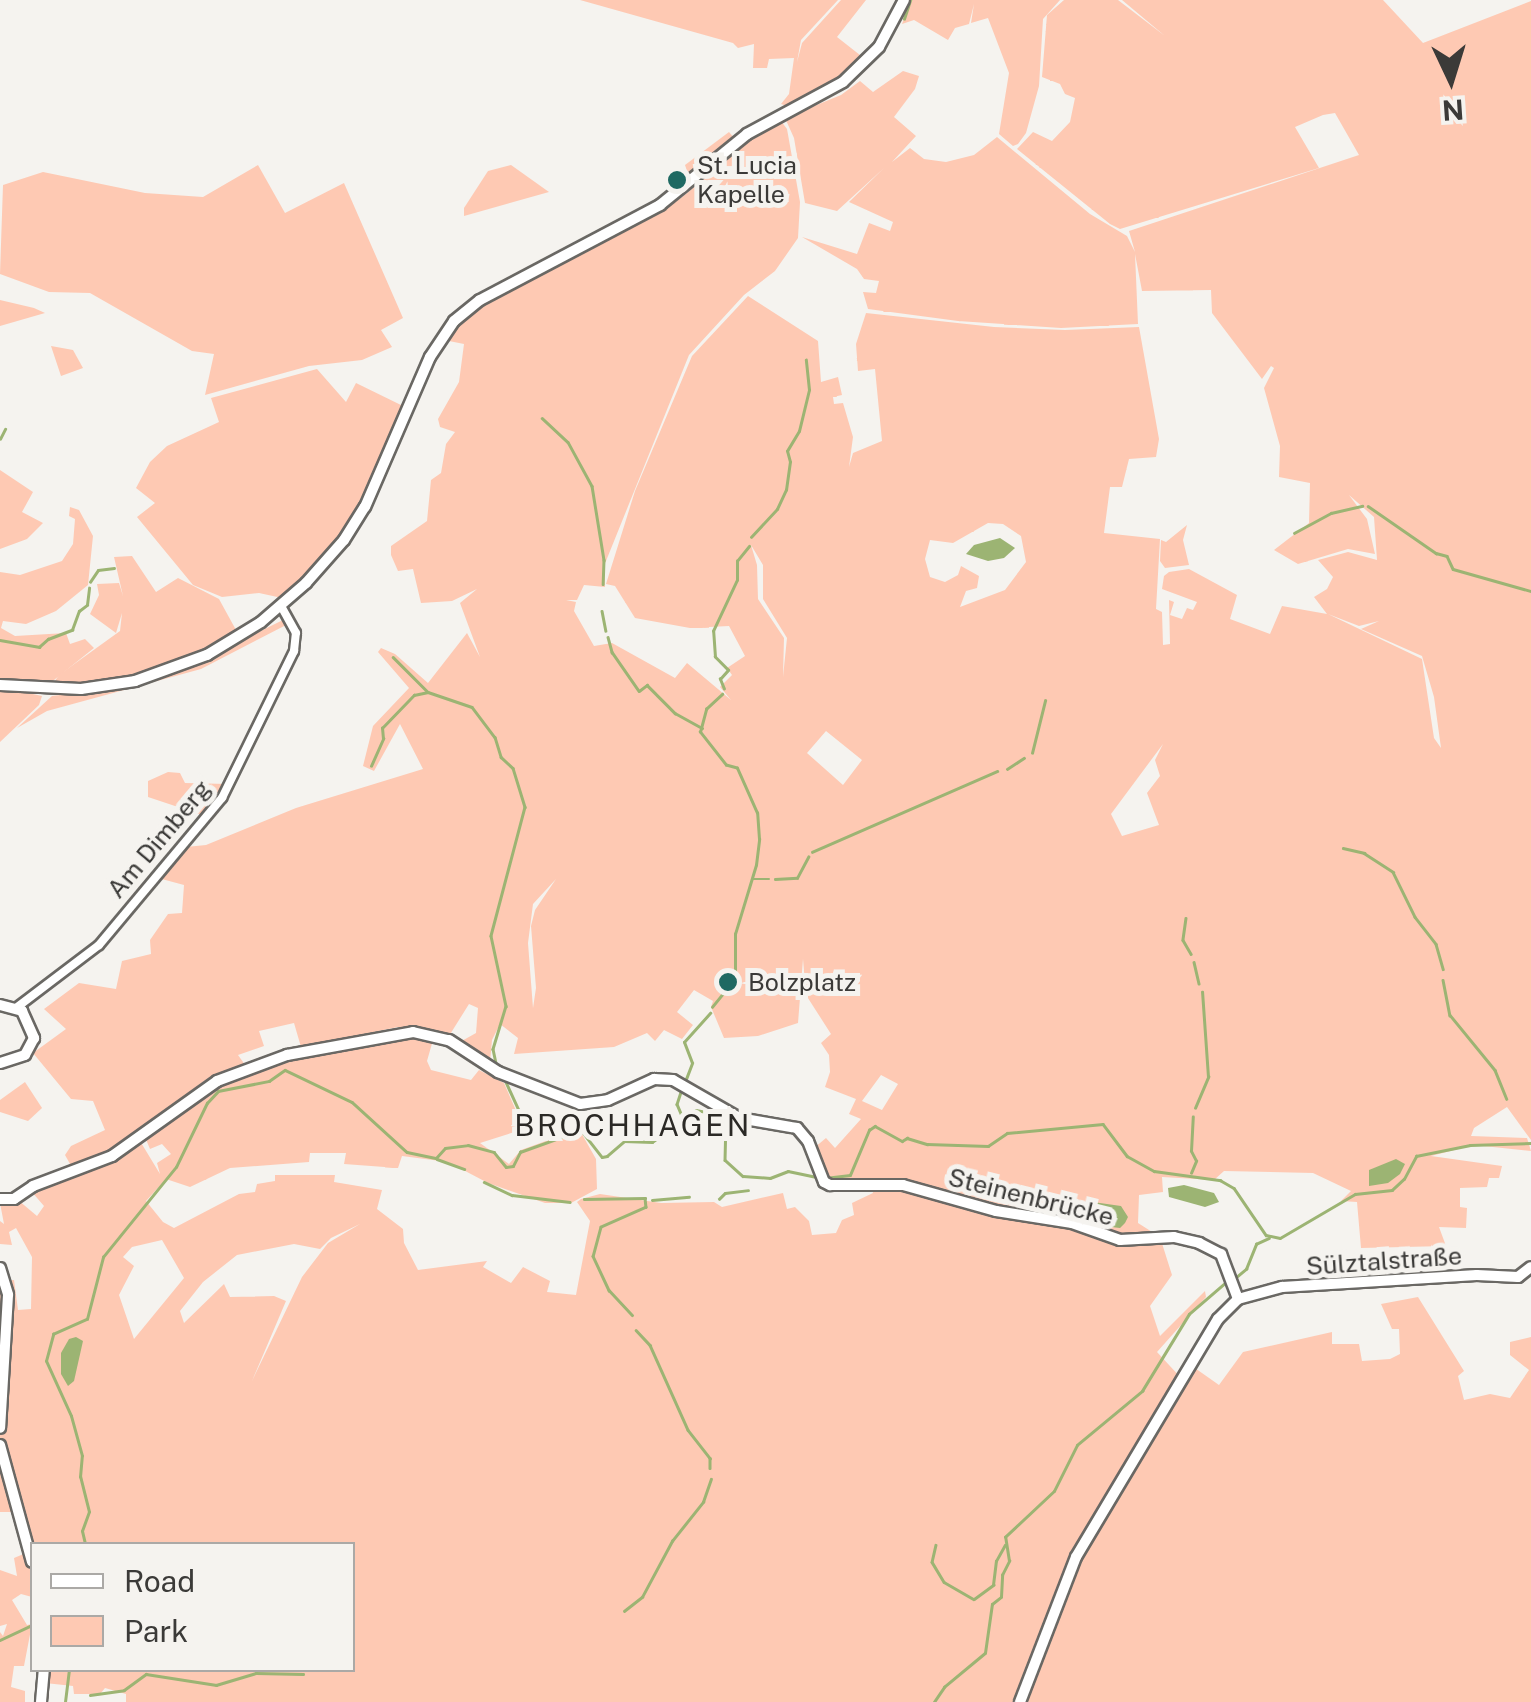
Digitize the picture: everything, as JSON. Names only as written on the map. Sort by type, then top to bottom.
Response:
[{"type":"main road","points":[[0,685],[81,689],[135,680],[207,655],[281,606],[323,565],[365,507],[438,342],[454,321],[480,300],[628,224],[670,198],[756,127],[843,82],[872,56],[904,0]]},
{"type":"main road","points":[[0,1005],[16,1008],[31,1024],[33,1044],[21,1058],[0,1062]]},
{"type":"main road","name":"Steinenbrücke","points":[[0,1199],[14,1198],[34,1186],[101,1162],[217,1081],[253,1071],[282,1056],[413,1032],[449,1040],[498,1072],[580,1104],[608,1100],[654,1079],[673,1080],[739,1118],[796,1128],[808,1140],[822,1177],[835,1186],[902,1184],[1018,1216],[1072,1224],[1120,1240],[1174,1237],[1199,1242],[1221,1254],[1238,1299]]},
{"type":"main road","name":"Sülztalstraße","points":[[1238,1299],[1282,1287],[1459,1276],[1518,1277],[1531,1267]]},
{"type":"main road","points":[[0,1268],[8,1295],[0,1428]]},
{"type":"main road","points":[[1020,1702],[1076,1557],[1218,1319],[1238,1299]]},
{"type":"main road","points":[[0,1445],[30,1555]]},
{"type":"main road","points":[[40,1702],[44,1672]]},
{"type":"street","name":"Am Dimberg","points":[[16,1008],[99,944],[222,798],[294,651],[296,633],[281,606]]},
{"type":"green space","points":[[580,0],[838,0],[801,40],[797,62],[802,43],[841,0],[866,0],[837,37],[865,59],[836,84],[787,106],[781,104],[789,94],[794,58],[769,59],[767,68],[753,68],[754,44],[738,48],[733,43]]},
{"type":"green space","points":[[911,0],[1060,0],[1043,19],[1039,86],[1026,133],[1018,144],[1013,146],[999,134],[1009,73],[988,18],[971,23],[974,4],[969,24],[955,28],[948,40],[914,20],[902,24]]},
{"type":"green space","points":[[1064,0],[1118,0],[1165,36],[1122,0],[1383,0],[1423,43],[1531,1],[1531,1140],[1507,1107],[1474,1128],[1471,1136],[1527,1138],[1531,1151],[1474,1145],[1431,1156],[1502,1166],[1499,1178],[1489,1178],[1487,1187],[1460,1188],[1460,1207],[1467,1208],[1466,1228],[1439,1227],[1446,1246],[1361,1248],[1357,1202],[1341,1201],[1351,1191],[1313,1173],[1224,1171],[1214,1180],[1162,1177],[1163,1192],[1139,1195],[1138,1223],[1160,1237],[1172,1275],[1150,1306],[1160,1336],[1205,1291],[1206,1297],[1157,1352],[1182,1379],[1067,1583],[1192,1366],[1219,1385],[1243,1352],[1332,1332],[1332,1344],[1359,1344],[1362,1361],[1390,1359],[1400,1354],[1399,1329],[1392,1329],[1381,1304],[1418,1297],[1464,1371],[1458,1376],[1464,1400],[1490,1394],[1510,1398],[1529,1370],[1510,1355],[1510,1342],[1531,1337],[1531,1702],[126,1702],[126,1694],[105,1688],[100,1694],[74,1694],[73,1686],[45,1683],[47,1672],[355,1672],[355,1542],[30,1542],[30,1596],[21,1594],[12,1600],[30,1624],[24,1666],[14,1666],[11,1687],[25,1691],[25,1702],[0,1702],[0,1632],[3,1636],[7,1624],[0,1626],[0,1570],[17,1576],[14,1558],[26,1553],[14,1512],[0,1512],[0,1276],[2,1281],[14,1280],[18,1310],[31,1309],[32,1257],[16,1228],[9,1232],[12,1245],[0,1244],[0,1221],[4,1224],[0,1203],[18,1200],[37,1216],[44,1206],[31,1191],[140,1141],[160,1174],[157,1163],[171,1154],[162,1144],[150,1149],[145,1137],[217,1083],[251,1075],[293,1056],[413,1036],[433,1040],[427,1061],[431,1070],[471,1080],[479,1070],[504,1083],[524,1129],[480,1143],[509,1164],[521,1150],[579,1129],[596,1159],[597,1189],[571,1203],[545,1203],[488,1183],[448,1162],[402,1156],[398,1168],[344,1164],[346,1153],[310,1153],[309,1162],[230,1168],[190,1187],[166,1179],[146,1201],[163,1222],[174,1228],[239,1194],[255,1192],[257,1184],[275,1181],[275,1175],[335,1175],[334,1182],[382,1190],[377,1209],[403,1229],[404,1243],[418,1270],[487,1261],[483,1267],[511,1283],[523,1267],[550,1281],[547,1292],[576,1295],[590,1221],[577,1202],[581,1199],[600,1194],[661,1203],[714,1202],[722,1207],[783,1193],[787,1209],[795,1207],[809,1221],[812,1235],[836,1233],[842,1220],[854,1215],[852,1203],[873,1193],[871,1184],[832,1183],[814,1148],[826,1138],[835,1148],[861,1119],[849,1114],[856,1099],[825,1087],[830,1072],[829,1055],[821,1043],[831,1034],[806,995],[803,959],[798,1023],[758,1036],[724,1038],[711,1007],[713,1001],[694,990],[677,1012],[693,1025],[682,1039],[664,1030],[655,1041],[647,1033],[614,1047],[514,1054],[518,1038],[500,1024],[492,1040],[490,1062],[460,1042],[476,1033],[478,1008],[469,1004],[449,1036],[398,1027],[301,1047],[294,1023],[259,1031],[264,1046],[238,1055],[248,1069],[204,1081],[138,1137],[74,1171],[65,1155],[71,1146],[105,1130],[93,1101],[71,1099],[33,1053],[66,1029],[44,1009],[79,983],[116,989],[122,961],[151,954],[150,940],[168,914],[182,913],[184,885],[158,878],[186,847],[206,845],[296,808],[423,769],[400,724],[374,771],[363,766],[373,726],[409,688],[378,652],[381,648],[395,654],[428,683],[467,633],[480,657],[460,603],[477,589],[452,601],[421,603],[413,569],[398,571],[391,546],[427,521],[431,480],[441,473],[446,444],[455,432],[440,427],[438,419],[459,382],[464,344],[444,340],[481,307],[681,198],[762,131],[781,121],[787,129],[800,202],[798,238],[775,271],[744,295],[689,355],[604,566],[605,587],[584,585],[577,600],[566,600],[576,602],[574,611],[594,646],[612,643],[675,678],[687,663],[731,700],[720,687],[732,675],[727,668],[745,656],[729,626],[690,628],[635,618],[615,586],[606,584],[635,491],[692,356],[748,296],[818,341],[821,382],[838,377],[842,395],[833,397],[834,404],[843,403],[853,437],[849,467],[853,453],[882,441],[875,369],[858,371],[856,344],[866,313],[994,327],[1065,330],[1139,327],[1159,439],[1156,457],[1129,459],[1122,487],[1110,487],[1104,533],[1160,539],[1156,609],[1162,612],[1163,645],[1170,644],[1169,600],[1174,602],[1170,615],[1182,619],[1187,608],[1193,610],[1197,602],[1162,589],[1164,576],[1169,572],[1189,569],[1237,595],[1230,619],[1270,634],[1282,606],[1327,614],[1314,597],[1327,589],[1333,577],[1318,560],[1348,552],[1377,560],[1374,517],[1349,495],[1367,519],[1375,554],[1348,549],[1298,564],[1274,550],[1309,523],[1310,483],[1279,477],[1280,446],[1264,388],[1274,368],[1271,366],[1262,379],[1212,313],[1211,290],[1142,291],[1135,254],[1138,324],[1061,328],[958,321],[868,309],[863,292],[876,293],[879,281],[864,279],[857,269],[802,237],[857,254],[869,223],[890,231],[893,222],[849,202],[884,168],[837,211],[805,203],[794,138],[785,118],[841,95],[860,81],[873,92],[903,71],[919,76],[915,89],[894,117],[916,136],[892,162],[910,148],[924,159],[946,162],[974,155],[997,137],[1090,214],[1127,236],[1135,252],[1129,231],[1359,155],[1335,113],[1323,115],[1295,127],[1319,168],[1120,229],[1017,149],[1033,132],[1052,141],[1070,122],[1075,98],[1065,94],[1060,84],[1042,77],[1047,15]],"holes":[[[988,523],[1003,524],[1021,536],[1026,562],[1005,590],[960,607],[966,591],[977,588],[979,576],[961,566],[958,575],[945,582],[930,577],[925,559],[930,540],[953,543]],[[751,545],[763,565],[763,599],[787,638],[783,677],[784,638],[758,599],[757,565]],[[1328,614],[1359,626],[1379,621],[1361,629],[1422,656],[1434,697],[1441,748],[1434,738],[1422,659]],[[826,731],[862,760],[843,785],[807,753]],[[1163,744],[1155,760],[1160,776],[1147,793],[1159,825],[1122,836],[1111,814]],[[556,879],[535,910],[531,926],[536,988],[533,1008],[528,943],[533,904]],[[881,1075],[898,1084],[882,1110],[862,1101]],[[360,1224],[328,1243],[302,1277],[252,1381],[286,1301],[274,1296],[230,1297],[224,1284],[184,1323],[180,1311],[203,1282],[237,1255],[294,1244],[320,1249],[331,1238]],[[162,1240],[184,1278],[134,1339],[119,1295],[134,1266],[123,1257],[132,1247]]]},
{"type":"green space","points":[[729,132],[735,139],[690,180],[685,165]]},
{"type":"green space","points":[[258,165],[285,213],[344,183],[403,318],[381,330],[392,347],[362,360],[309,366],[205,395],[214,354],[192,351],[90,293],[49,292],[0,274],[3,185],[43,172],[145,193],[203,197]]},
{"type":"green space","points":[[511,165],[549,192],[464,216],[464,208],[488,171]]},
{"type":"green space","points":[[0,300],[34,308],[45,313],[0,326]]},
{"type":"green space","points":[[51,346],[73,350],[83,368],[61,376]]},
{"type":"green space","points":[[317,369],[346,402],[356,383],[403,406],[359,512],[313,572],[282,598],[259,593],[222,597],[193,585],[137,517],[155,503],[136,488],[150,462],[167,446],[219,422],[211,398]]},
{"type":"green space","points":[[0,470],[33,492],[22,512],[43,523],[27,539],[0,549]]},
{"type":"green space","points":[[70,507],[79,510],[93,536],[88,585],[56,611],[26,624],[3,621],[1,628],[15,636],[66,633],[70,644],[85,639],[94,648],[44,688],[1,687],[42,696],[39,705],[0,742],[0,572],[20,575],[62,561],[73,544],[75,519],[69,516]]},
{"type":"green space","points":[[1187,525],[1183,540],[1189,565],[1165,568],[1160,561],[1161,540],[1166,542]]},
{"type":"green space","points":[[132,556],[156,592],[178,578],[219,599],[236,630],[245,625],[247,629],[205,654],[134,678],[81,688],[50,688],[59,675],[120,631],[122,613],[116,633],[90,614],[99,595],[97,584],[119,583],[123,596],[114,557]]},
{"type":"green space","points":[[283,620],[288,624],[201,669],[47,711],[17,728],[52,696],[136,685],[174,674]]},
{"type":"green space","points":[[168,772],[180,773],[185,783],[228,784],[205,816],[148,797],[148,781]]},
{"type":"green space","points":[[25,1082],[42,1108],[28,1121],[0,1112],[0,1100]]},
{"type":"shaded area","points":[[1000,538],[1015,548],[1004,558],[988,561],[966,554],[974,545]]},
{"type":"shaded area","points":[[1396,1159],[1405,1164],[1400,1174],[1388,1183],[1369,1186],[1369,1170]]},
{"type":"shaded area","points":[[1184,1185],[1214,1193],[1219,1202],[1205,1207],[1169,1197],[1168,1188]]},
{"type":"shaded area","points":[[1086,1201],[1121,1206],[1128,1217],[1120,1228],[1103,1226],[1100,1218],[1082,1207]]},
{"type":"shaded area","points":[[69,1339],[83,1341],[74,1381],[68,1386],[61,1374],[61,1353]]},
{"type":"waterway","points":[[904,19],[910,0]]},
{"type":"waterway","points":[[751,537],[777,509],[786,490],[790,462],[787,451],[799,431],[809,390],[806,360]]},
{"type":"waterway","points":[[542,418],[568,442],[592,486],[604,560],[603,584]]},
{"type":"waterway","points":[[0,439],[5,429]]},
{"type":"waterway","points":[[1294,533],[1331,513],[1362,506]]},
{"type":"waterway","points":[[1368,506],[1436,553],[1447,556],[1453,569],[1531,591]]},
{"type":"waterway","points":[[724,689],[720,679],[728,670],[715,657],[713,631],[737,580],[737,561],[749,546]]},
{"type":"waterway","points":[[90,582],[98,570],[114,568]]},
{"type":"waterway","points":[[0,640],[39,647],[72,630],[79,611],[87,605],[89,588]]},
{"type":"waterway","points":[[602,611],[606,631]]},
{"type":"waterway","points":[[608,637],[612,652],[639,691],[647,685],[675,713],[702,728]]},
{"type":"waterway","points":[[393,657],[427,691]]},
{"type":"waterway","points":[[371,766],[383,739],[382,728],[414,695],[428,692],[472,707],[495,737],[501,757],[513,768],[525,807],[491,936],[506,1006],[493,1049],[496,1063]]},
{"type":"waterway","points":[[712,1007],[735,979],[735,934],[756,865],[759,839],[757,813],[737,768],[726,765],[700,732],[706,709],[722,694]]},
{"type":"waterway","points":[[1032,753],[1045,701]]},
{"type":"waterway","points":[[1007,769],[1024,758]]},
{"type":"waterway","points":[[812,852],[997,771]]},
{"type":"waterway","points":[[1343,848],[1364,853],[1393,872],[1415,917],[1436,944],[1443,969]]},
{"type":"waterway","points":[[775,879],[797,878],[808,857]]},
{"type":"waterway","points":[[752,879],[769,879]]},
{"type":"waterway","points":[[1186,918],[1183,940],[1191,954]]},
{"type":"waterway","points":[[1194,962],[1199,983]]},
{"type":"waterway","points":[[1443,980],[1450,1015],[1495,1070],[1507,1099]]},
{"type":"waterway","points":[[1195,1108],[1208,1077],[1202,992]]},
{"type":"waterway","points":[[686,1079],[692,1063],[684,1042],[710,1013]]},
{"type":"waterway","points":[[85,1542],[82,1531],[89,1512],[80,1477],[82,1456],[71,1416],[46,1361],[53,1334],[87,1319],[103,1257],[176,1167],[207,1103],[218,1091],[269,1081],[285,1070],[352,1102],[407,1152],[436,1158],[445,1148],[468,1145],[494,1152],[506,1167],[513,1166],[520,1152],[581,1130],[602,1157],[607,1156],[624,1141],[652,1142],[696,1110],[726,1120],[725,1160],[743,1176],[770,1178],[788,1171],[817,1177]]},
{"type":"waterway","points":[[506,1082],[528,1130]]},
{"type":"waterway","points":[[682,1089],[677,1104],[683,1118]]},
{"type":"waterway","points":[[1191,1173],[1196,1161],[1191,1151],[1193,1117]]},
{"type":"waterway","points":[[825,1178],[850,1175],[869,1130],[875,1126],[902,1141],[907,1138],[927,1144],[988,1146],[1007,1133],[1103,1124],[1127,1156],[1154,1171],[1220,1180],[1234,1188],[1266,1235],[1280,1238],[1355,1194],[1392,1190],[1404,1179],[1416,1156],[1470,1145],[1531,1143]]},
{"type":"waterway","points":[[437,1159],[464,1169]]},
{"type":"waterway","points":[[484,1182],[512,1195],[570,1202]]},
{"type":"waterway","points":[[719,1199],[725,1193],[748,1190]]},
{"type":"waterway","points":[[652,1200],[689,1197]]},
{"type":"waterway","points":[[584,1199],[645,1198],[646,1207],[601,1227],[593,1256],[609,1290],[632,1315]]},
{"type":"waterway","points":[[1234,1279],[1246,1269],[1256,1244],[1269,1238]]},
{"type":"waterway","points":[[934,1702],[944,1687],[985,1653],[992,1604],[1001,1597],[1002,1575],[1009,1561],[1005,1537],[1054,1491],[1077,1445],[1142,1391],[1189,1314],[1226,1282]]},
{"type":"waterway","points":[[636,1330],[650,1345],[688,1430],[710,1458],[710,1468]]},
{"type":"waterway","points":[[624,1611],[642,1597],[672,1541],[703,1502],[711,1479]]},
{"type":"waterway","points":[[936,1545],[932,1562],[944,1582],[974,1599],[993,1585],[996,1561],[1005,1545]]},
{"type":"waterway","points":[[0,1640],[30,1626]]},
{"type":"waterway","points":[[65,1702],[69,1672]]},
{"type":"waterway","points":[[90,1695],[124,1690],[146,1674],[216,1685],[256,1673],[303,1674]]},
{"type":"place","name":"St. Lucia Kapelle","points":[[677,180]]},
{"type":"place","name":"Bolzplatz","points":[[728,982]]},
{"type":"district","name":"BROCHHAGEN","points":[[633,1125]]}]
